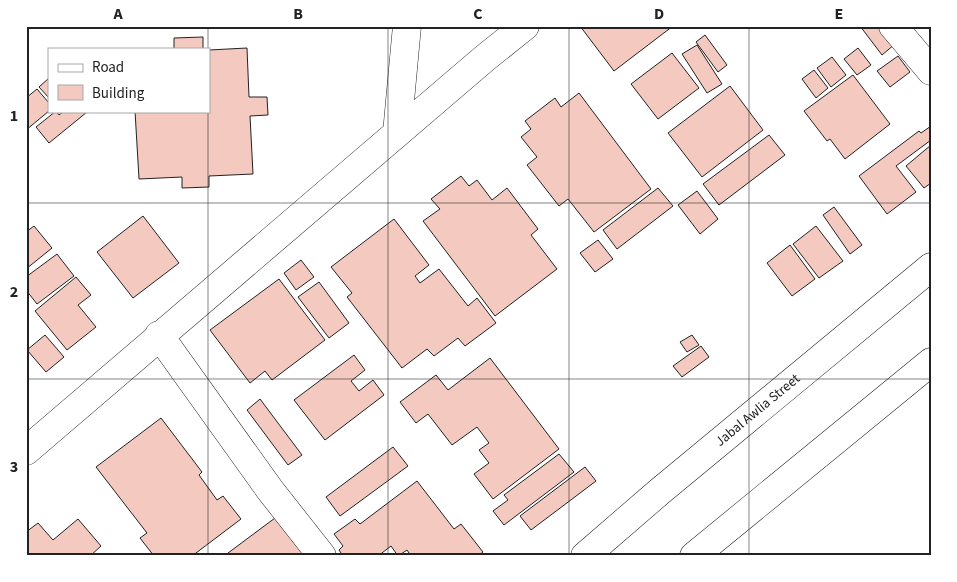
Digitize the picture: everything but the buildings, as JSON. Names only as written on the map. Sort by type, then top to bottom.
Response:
[{"type":"street","points":[[397,133],[407,26]]},
{"type":"street","points":[[31,438],[159,335],[484,58],[525,26]]},
{"type":"street","points":[[893,26],[931,71]]},
{"type":"street","name":"Jabal Awlia Street","points":[[586,556],[658,492],[931,267]]},
{"type":"street","points":[[159,335],[270,490],[322,556]]},
{"type":"street","points":[[694,556],[931,362]]}]
